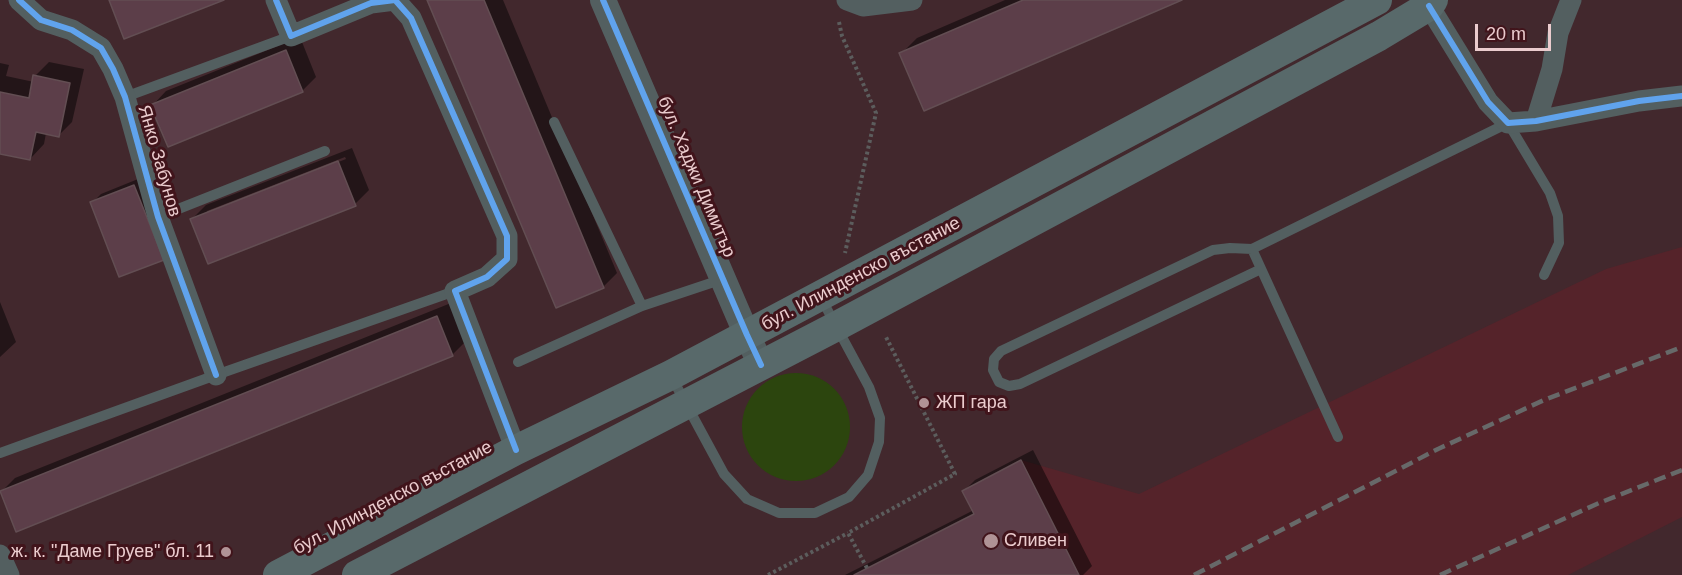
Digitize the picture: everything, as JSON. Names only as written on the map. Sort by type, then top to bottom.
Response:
[{"type":"main road","name":"бул. Илинденско въстание","points":[[278,575],[516,450],[671,375],[1377,0]]},
{"type":"main road","name":"бул. Илинденско въстание","points":[[357,575],[835,327],[1379,36],[1431,3]]},
{"type":"street","name":"Янко Забунов","points":[[19,0],[41,20],[72,30],[101,48],[125,97],[158,217],[216,375]]},
{"type":"street","points":[[276,0],[291,36],[371,3],[395,0],[411,18],[507,236],[507,260],[487,277],[455,291],[516,450]]},
{"type":"street","name":"бул. Хаджи Димитър","points":[[603,0],[762,365]]},
{"type":"street","points":[[843,9],[912,0]]},
{"type":"street","points":[[1536,121],[1552,69],[1558,33],[1570,0]]},
{"type":"street","points":[[1431,3],[1488,102],[1508,123],[1536,121],[1639,101],[1682,96]]},
{"type":"street","points":[[0,555],[9,575]]},
{"type":"lane","points":[[125,97],[291,36]]},
{"type":"lane","points":[[554,122],[642,306]]},
{"type":"lane","points":[[1262,269],[1020,384],[1009,386],[999,382],[993,370],[994,359],[1001,351],[1213,250],[1252,249],[1508,123],[1550,192],[1558,216],[1559,243],[1544,275]]},
{"type":"lane","points":[[158,217],[325,151]]},
{"type":"lane","points":[[1252,249],[1338,437]]},
{"type":"lane","points":[[518,362],[642,306],[723,279]]},
{"type":"lane","points":[[0,453],[455,291]]},
{"type":"lane","points":[[671,375],[724,474],[747,499],[779,513],[815,513],[849,497],[868,475],[879,442],[880,418],[869,387],[819,295]]},
{"type":"path","points":[[843,9],[842,36],[876,113],[844,256]]},
{"type":"path","points":[[768,575],[954,474],[886,338]]},
{"type":"path","points":[[848,532],[867,568]]},
{"type":"shaded area","points":[[1682,247],[1682,517],[1568,575],[854,575],[974,514],[962,491],[1021,460],[1139,494],[1606,269]]},
{"type":"green space","points":[[796,373],[817,377],[834,389],[846,406],[850,427],[846,448],[834,465],[817,477],[796,481],[775,477],[758,465],[746,448],[742,427],[746,406],[758,389],[775,377]]},
{"type":"building","points":[[109,0],[224,0],[124,39]]},
{"type":"building","points":[[427,0],[484,0],[604,288],[556,308]]},
{"type":"building","points":[[1023,0],[1182,0],[924,111],[899,53]]},
{"type":"building","points":[[286,50],[303,92],[168,147],[150,105]]},
{"type":"building","points":[[33,75],[70,83],[59,137],[36,132],[30,160],[0,154],[0,92],[29,98]]},
{"type":"building","points":[[338,161],[356,206],[208,264],[190,219]]},
{"type":"building","points":[[134,185],[164,260],[119,277],[90,202]]},
{"type":"building","points":[[437,316],[453,356],[16,532],[0,491]]},
{"type":"building","name":"Сливен","points":[[1021,460],[1079,575],[854,575],[974,514],[962,491]]},
{"type":"railway","points":[[1194,575],[1438,449],[1544,400],[1682,347]]},
{"type":"railway","points":[[1440,575],[1599,503],[1682,470]]},
{"type":"cycle path","points":[[19,0],[41,20],[72,30],[101,48],[113,69],[125,97],[158,217],[216,375]]},
{"type":"cycle path","points":[[276,0],[291,36],[371,3],[395,0],[411,18],[507,236],[507,259],[487,277],[455,291],[516,450]]},
{"type":"cycle path","points":[[603,0],[761,365]]},
{"type":"cycle path","points":[[1429,6],[1488,102],[1508,123],[1536,121],[1639,101],[1682,96]]},
{"type":"place","name":"ЖП гара","points":[[924,403]]},
{"type":"place","name":"Сливен","points":[[991,541]]},
{"type":"place","name":"ж. к. \"Даме Груев\" бл. 11","points":[[226,552]]}]
